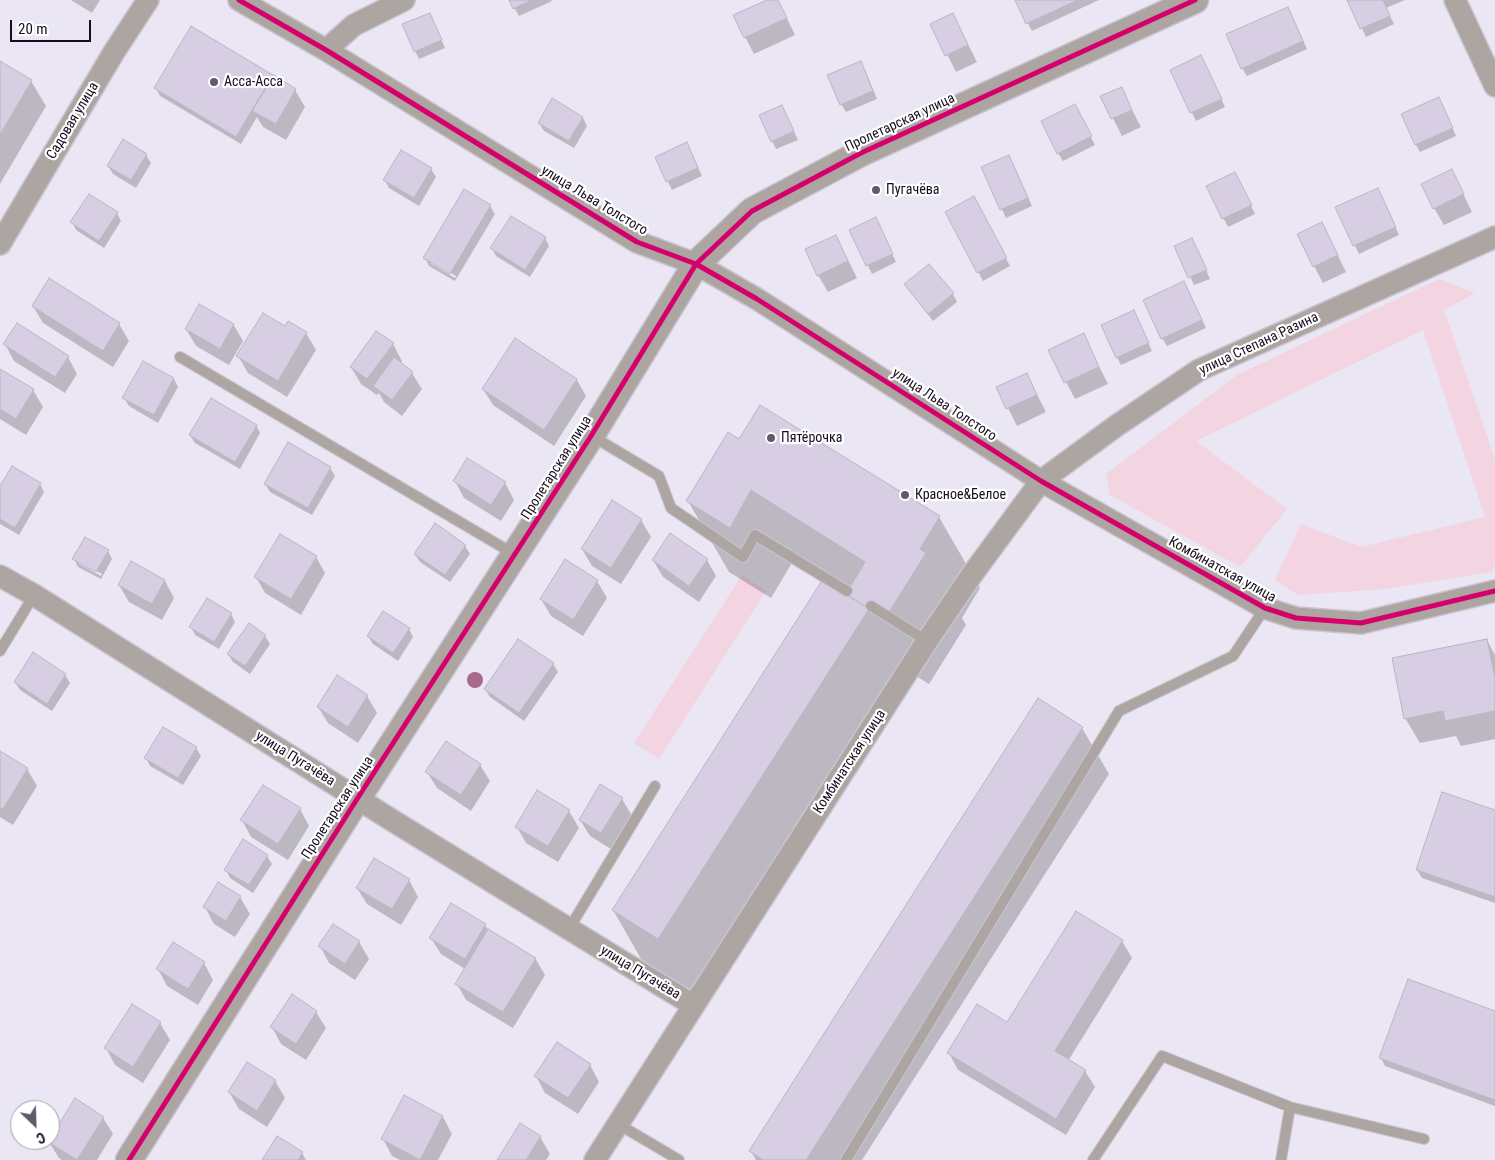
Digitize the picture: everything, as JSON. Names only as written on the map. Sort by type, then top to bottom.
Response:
[{"type":"street","name":"Садовая улица","points":[[0,244],[114,52],[148,0]]},
{"type":"street","name":"улица Льва Толстого","points":[[239,0],[326,50],[637,242],[696,264],[757,299],[1041,481]]},
{"type":"street","points":[[326,50],[354,25],[404,0]]},
{"type":"street","name":"Пролетарская улица","points":[[128,1160],[357,798],[591,436],[696,264],[752,211],[861,153],[1195,0]]},
{"type":"street","points":[[1455,0],[1495,86]]},
{"type":"street","name":"улица Степана Разина","points":[[1041,481],[1116,426],[1199,370],[1495,236]]},
{"type":"street","name":"Комбинатская улица","points":[[595,1160],[927,641],[971,576],[1041,481],[1265,608],[1296,618],[1360,623],[1495,591]]},
{"type":"street","name":"улица Пугачёва","points":[[0,576],[34,595],[357,798],[693,1005]]},
{"type":"lane","points":[[180,357],[515,555]]},
{"type":"lane","points":[[591,436],[659,476],[671,508],[743,557],[756,535],[847,591]]},
{"type":"lane","points":[[0,651],[34,595]]},
{"type":"lane","points":[[870,606],[927,641]]},
{"type":"lane","points":[[846,1160],[1119,711],[1233,656],[1265,608]]},
{"type":"lane","points":[[569,929],[655,786]]},
{"type":"lane","points":[[1093,1160],[1162,1056],[1290,1107],[1424,1140]]},
{"type":"lane","points":[[1281,1160],[1290,1107]]},
{"type":"lane","points":[[618,1124],[679,1160]]},
{"type":"shaded area","points":[[1439,279],[1475,293],[1444,310],[1495,459],[1495,565],[1492,572],[1385,589],[1298,595],[1275,580],[1301,524],[1361,547],[1485,517],[1423,330],[1196,441],[1287,509],[1240,567],[1110,495],[1106,474],[1237,375]]},
{"type":"shaded area","points":[[742,575],[766,591],[659,759],[634,743]]},
{"type":"building","points":[[509,0],[532,0],[513,9]]},
{"type":"building","points":[[767,0],[778,0],[787,18],[744,38],[733,15]]},
{"type":"building","points":[[1015,0],[1078,0],[1026,24]]},
{"type":"building","points":[[1347,0],[1383,0],[1390,16],[1360,29]]},
{"type":"building","points":[[1288,7],[1303,41],[1241,69],[1226,34]]},
{"type":"building","points":[[430,13],[442,40],[414,52],[402,24]]},
{"type":"building","points":[[953,13],[968,45],[945,56],[930,24]]},
{"type":"building","name":"Асса-Асса","points":[[191,26],[273,75],[236,137],[154,88]]},
{"type":"building","points":[[1201,55],[1222,99],[1190,113],[1170,70]]},
{"type":"building","points":[[0,61],[32,80],[0,135]]},
{"type":"building","points":[[861,61],[873,91],[840,105],[827,75]]},
{"type":"building","points":[[274,75],[296,89],[276,124],[252,111]]},
{"type":"building","points":[[1122,87],[1132,110],[1111,119],[1100,96]]},
{"type":"building","points":[[1439,97],[1453,128],[1415,145],[1401,114]]},
{"type":"building","points":[[552,98],[583,117],[569,141],[538,123]]},
{"type":"building","points":[[1075,104],[1092,136],[1057,154],[1041,121]]},
{"type":"building","points":[[782,105],[794,131],[771,142],[759,115]]},
{"type":"building","points":[[123,139],[147,154],[131,180],[107,166]]},
{"type":"building","points":[[687,142],[698,168],[666,182],[655,157]]},
{"type":"building","points":[[401,150],[432,168],[414,198],[383,180]]},
{"type":"building","points":[[1009,155],[1028,198],[1000,210],[981,167]]},
{"type":"building","points":[[1452,169],[1464,194],[1433,209],[1421,184]]},
{"type":"building","points":[[1235,172],[1252,205],[1222,219],[1206,186]]},
{"type":"building","points":[[1378,188],[1396,227],[1353,246],[1335,207]]},
{"type":"building","points":[[464,189],[491,205],[450,274],[423,258]]},
{"type":"building","points":[[89,194],[118,212],[99,241],[70,222]]},
{"type":"building","points":[[974,196],[1007,258],[977,273],[945,212]]},
{"type":"building","points":[[511,216],[546,237],[525,270],[490,248]]},
{"type":"building","points":[[876,217],[893,254],[866,266],[849,230]]},
{"type":"building","points":[[1322,222],[1338,255],[1313,267],[1297,234]]},
{"type":"building","points":[[836,235],[848,261],[817,276],[805,249]]},
{"type":"building","points":[[1192,238],[1207,270],[1188,278],[1174,246]]},
{"type":"building","points":[[929,264],[954,293],[928,314],[904,284]]},
{"type":"building","points":[[49,278],[120,323],[103,351],[32,306]]},
{"type":"building","points":[[1184,281],[1202,320],[1161,339],[1143,300]]},
{"type":"building","points":[[199,304],[234,324],[220,349],[185,329]]},
{"type":"building","points":[[1134,310],[1149,343],[1116,358],[1101,325]]},
{"type":"building","points":[[263,313],[285,326],[288,321],[307,332],[278,381],[236,356]]},
{"type":"building","points":[[17,323],[69,356],[55,377],[3,344]]},
{"type":"building","points":[[376,331],[394,343],[367,379],[350,367]]},
{"type":"building","points":[[1084,333],[1099,367],[1064,383],[1048,350]]},
{"type":"building","points":[[515,338],[577,379],[544,430],[482,389]]},
{"type":"building","points":[[394,357],[413,372],[392,400],[373,386]]},
{"type":"building","points":[[143,361],[174,378],[154,415],[122,398]]},
{"type":"building","points":[[0,369],[34,389],[16,419],[0,409]]},
{"type":"building","points":[[1027,373],[1037,395],[1006,409],[996,387]]},
{"type":"building","points":[[211,398],[257,425],[235,462],[189,435]]},
{"type":"building","points":[[760,405],[940,516],[920,549],[926,553],[888,614],[869,609],[846,594],[865,562],[751,490],[730,528],[686,501],[728,432],[739,439]]},
{"type":"building","points":[[288,442],[331,467],[308,508],[264,484]]},
{"type":"building","points":[[467,458],[506,482],[491,505],[453,481]]},
{"type":"building","points":[[12,466],[41,483],[15,528],[0,519],[0,486]]},
{"type":"building","points":[[612,500],[642,519],[611,568],[581,549]]},
{"type":"building","points":[[435,523],[466,545],[445,575],[414,554]]},
{"type":"building","points":[[670,533],[708,559],[689,586],[652,560]]},
{"type":"building","points":[[280,534],[317,556],[291,599],[254,577]]},
{"type":"building","points":[[85,537],[109,550],[96,572],[72,559]]},
{"type":"building","points":[[565,559],[598,580],[573,620],[540,599]]},
{"type":"building","points":[[131,561],[165,580],[152,604],[118,585]]},
{"type":"building","points":[[823,579],[869,609],[658,939],[612,910]]},
{"type":"building","points":[[207,598],[232,613],[214,642],[189,627]]},
{"type":"building","points":[[383,611],[410,628],[393,653],[367,636]]},
{"type":"building","points":[[249,623],[266,635],[245,666],[227,654]]},
{"type":"building","points":[[518,639],[554,663],[519,713],[484,689]]},
{"type":"building","points":[[1487,639],[1495,677],[1495,711],[1445,721],[1443,711],[1404,719],[1392,658]]},
{"type":"building","points":[[33,652],[66,674],[47,704],[14,682]]},
{"type":"building","points":[[337,675],[368,695],[348,727],[317,707]]},
{"type":"building","points":[[1038,698],[1083,727],[806,1160],[763,1160],[749,1151]]},
{"type":"building","points":[[163,727],[197,747],[178,778],[144,758]]},
{"type":"building","points":[[446,741],[481,764],[461,795],[425,772]]},
{"type":"building","points":[[0,751],[28,768],[3,809],[0,807]]},
{"type":"building","points":[[600,784],[623,798],[601,833],[579,820]]},
{"type":"building","points":[[263,785],[301,808],[278,844],[240,820]]},
{"type":"building","points":[[537,790],[570,810],[548,846],[515,827]]},
{"type":"building","points":[[1442,792],[1495,810],[1495,897],[1416,870]]},
{"type":"building","points":[[243,839],[268,855],[249,885],[224,870]]},
{"type":"building","points":[[374,858],[410,879],[392,909],[356,888]]},
{"type":"building","points":[[218,882],[241,896],[226,921],[203,907]]},
{"type":"building","points":[[451,903],[486,924],[465,959],[429,938]]},
{"type":"building","points":[[1076,911],[1123,940],[1055,1051],[1086,1070],[1056,1119],[947,1053],[977,1004],[1007,1022]]},
{"type":"building","points":[[333,924],[360,941],[345,964],[318,946]]},
{"type":"building","points":[[488,929],[536,958],[503,1012],[455,984]]},
{"type":"building","points":[[173,942],[205,962],[188,989],[156,969]]},
{"type":"building","points":[[1408,979],[1495,1011],[1495,1100],[1379,1058]]},
{"type":"building","points":[[292,994],[317,1011],[296,1044],[270,1027]]},
{"type":"building","points":[[132,1004],[161,1022],[133,1067],[104,1048]]},
{"type":"building","points":[[557,1042],[591,1064],[568,1098],[534,1076]]},
{"type":"building","points":[[247,1062],[276,1080],[257,1111],[228,1092]]},
{"type":"building","points":[[404,1095],[443,1116],[420,1160],[381,1139]]},
{"type":"building","points":[[75,1098],[104,1117],[77,1160],[60,1149],[60,1122]]},
{"type":"building","points":[[520,1123],[541,1136],[526,1160],[497,1160]]},
{"type":"building","points":[[277,1136],[303,1152],[298,1160],[262,1160]]},
{"type":"cycle path","points":[[239,0],[326,50],[637,242],[696,264],[757,299],[1041,481],[1265,608],[1296,618],[1361,623],[1495,591]]},
{"type":"cycle path","points":[[129,1160],[357,799],[591,436],[696,264],[752,211],[861,153],[1195,0]]},
{"type":"place","name":"Асса-Асса","points":[[214,82]]},
{"type":"place","name":"Пугачёва","points":[[876,190]]},
{"type":"place","name":"Пятёрочка","points":[[771,438]]},
{"type":"place","name":"Красное&Белое","points":[[905,495]]}]
